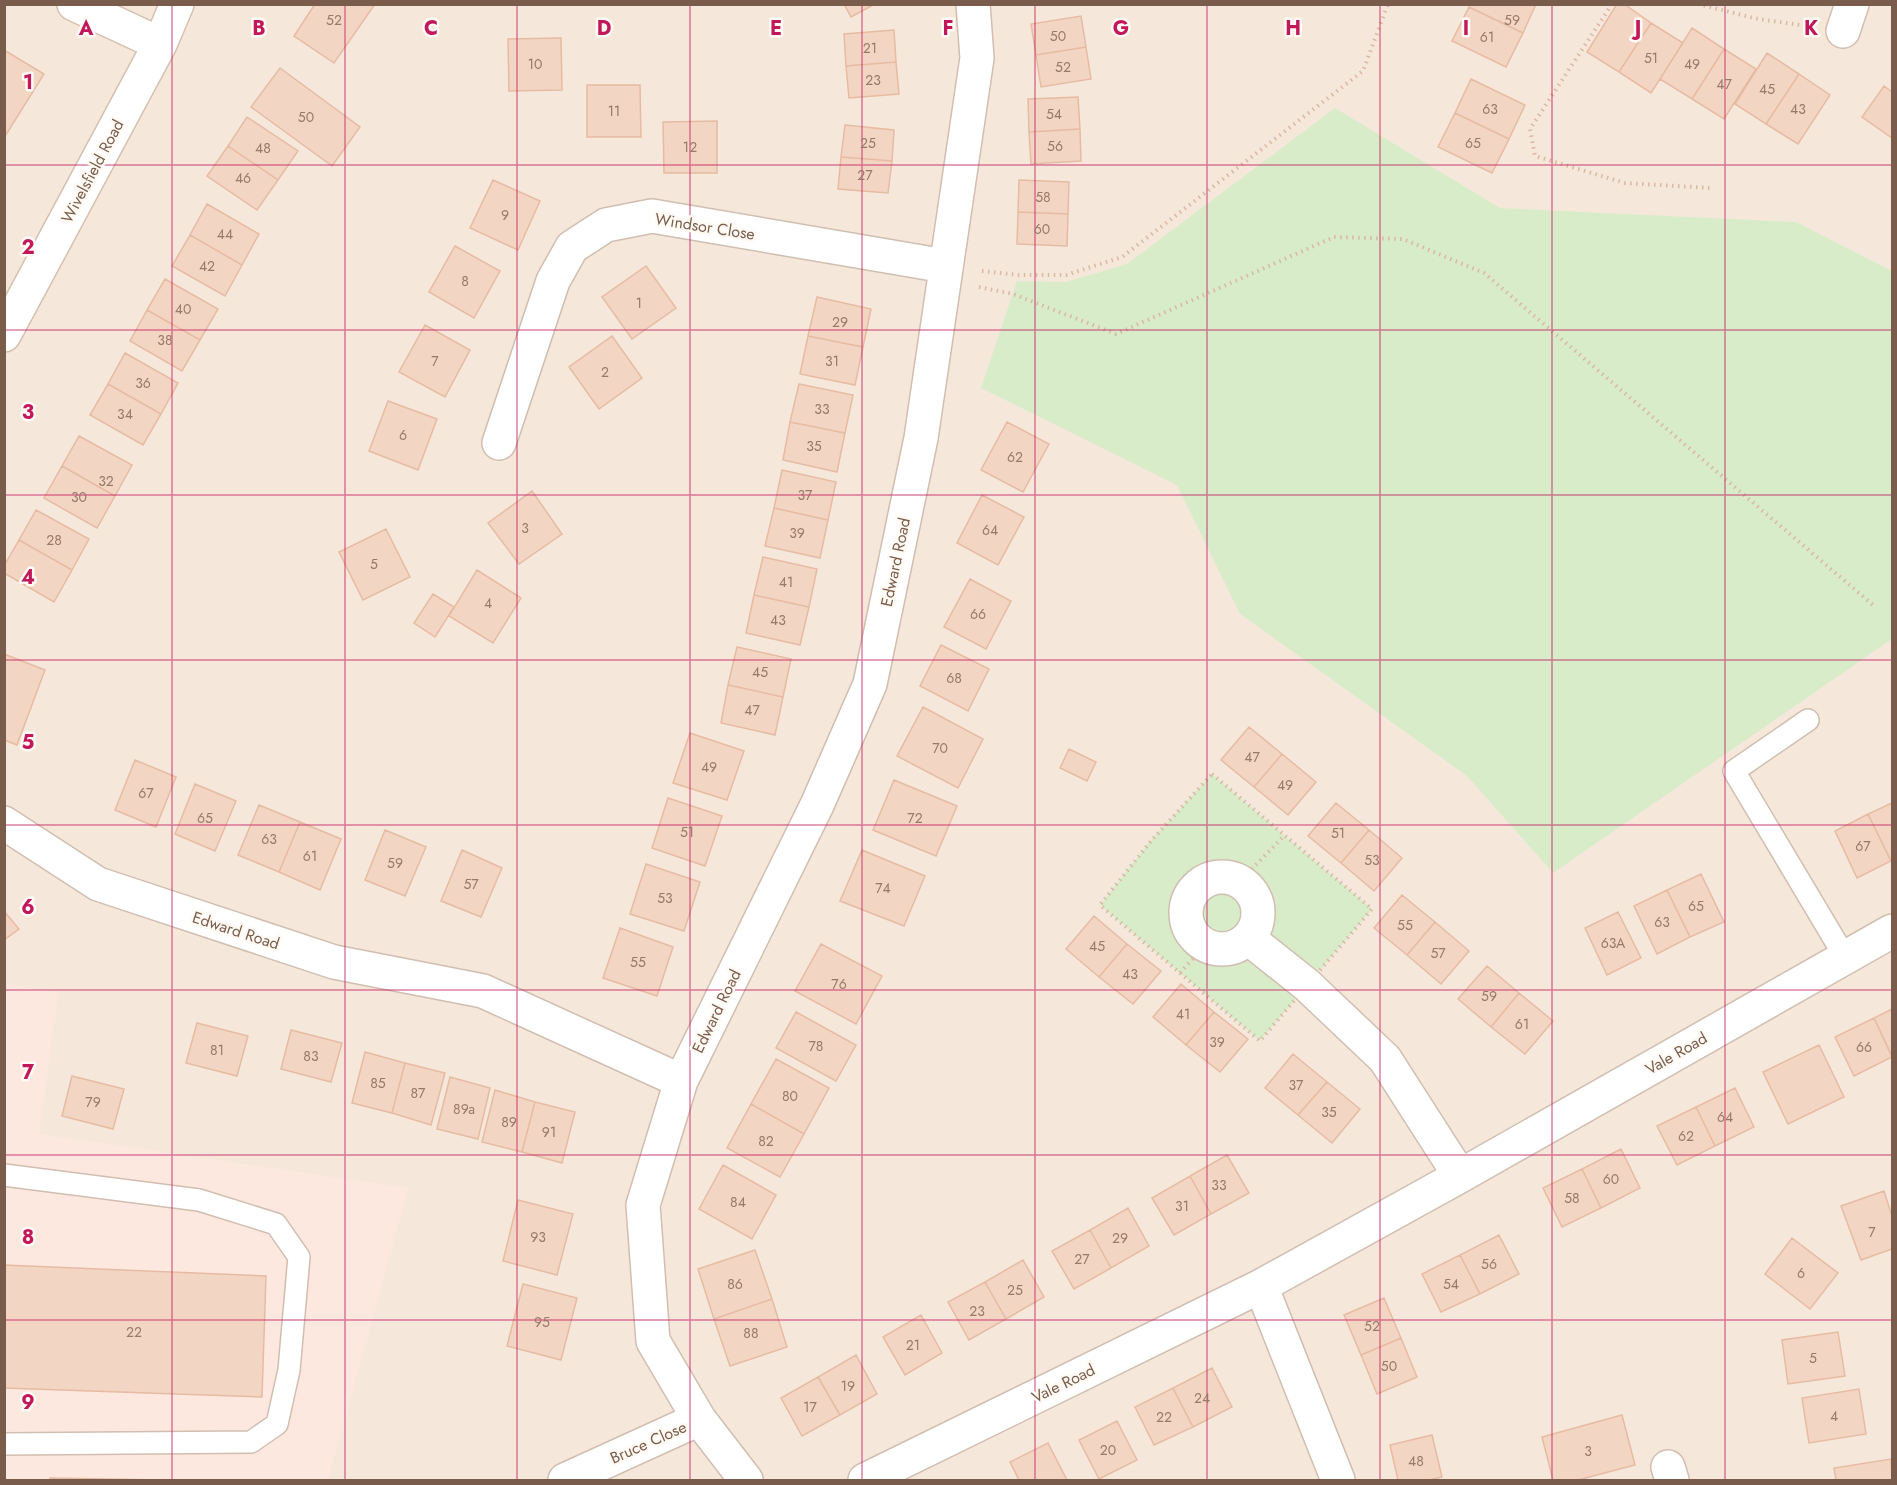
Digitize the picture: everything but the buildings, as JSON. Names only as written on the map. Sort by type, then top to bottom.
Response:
[{"type":"street","points":[[74,4],[160,44]]},
{"type":"street","name":"Wivelsfield Road","points":[[4,335],[160,44],[177,4]]},
{"type":"street","name":"Edward Road","points":[[746,1480],[699,1419],[654,1341],[643,1205],[681,1082],[817,805],[870,684],[921,438],[976,58],[973,4]]},
{"type":"street","name":"Windsor Close","points":[[499,443],[553,281],[573,247],[606,225],[652,216],[944,273]]},
{"type":"street","name":"Edward Road","points":[[4,823],[98,884],[334,963],[483,991],[681,1082]]},
{"type":"street","points":[[1221,877],[1239,882],[1244,884],[1257,904],[1255,928],[1248,938],[1228,948],[1206,945],[1196,938],[1186,917],[1186,906],[1191,895],[1199,885],[1209,880],[1221,877]]},
{"type":"street","name":"Vale Road","points":[[865,1480],[1261,1286],[1893,931]]},
{"type":"street","points":[[1248,938],[1307,986],[1385,1059],[1460,1176]]},
{"type":"street","points":[[1261,1286],[1338,1480]]},
{"type":"street","name":"Bruce Close","points":[[565,1480],[699,1419]]},
{"type":"lane","points":[[1808,720],[1734,771],[1845,957]]},
{"type":"lane","points":[[4,1175],[199,1200],[276,1224],[299,1257],[289,1370],[277,1424],[251,1442],[4,1444]]},
{"type":"path","points":[[944,273],[1066,275],[1122,257],[1363,70],[1388,4]]},
{"type":"path","points":[[1612,4],[1530,129],[1535,156],[1625,183],[1711,188]]},
{"type":"path","points":[[1698,4],[1758,19],[1847,18]]},
{"type":"path","points":[[944,273],[1013,294],[1116,334],[1334,237],[1403,239],[1484,273],[1873,605]]},
{"type":"path","points":[[1239,882],[1285,834]]},
{"type":"path","points":[[1180,972],[1206,945]]},
{"type":"shaded area","points":[[5,5],[1892,5],[1892,1480],[5,1480]]},
{"type":"shaded area","points":[[4,983],[58,993],[39,1134],[408,1188],[328,1480],[5,1480]]},
{"type":"green space","points":[[1335,108],[1500,208],[1796,222],[1892,271],[1892,639],[1553,873],[1467,776],[1240,614],[1177,485],[981,388],[1017,281],[1066,282],[1127,264]]},
{"type":"green space","points":[[1212,774],[1372,909],[1260,1041],[1100,905],[1151,840]]}]
